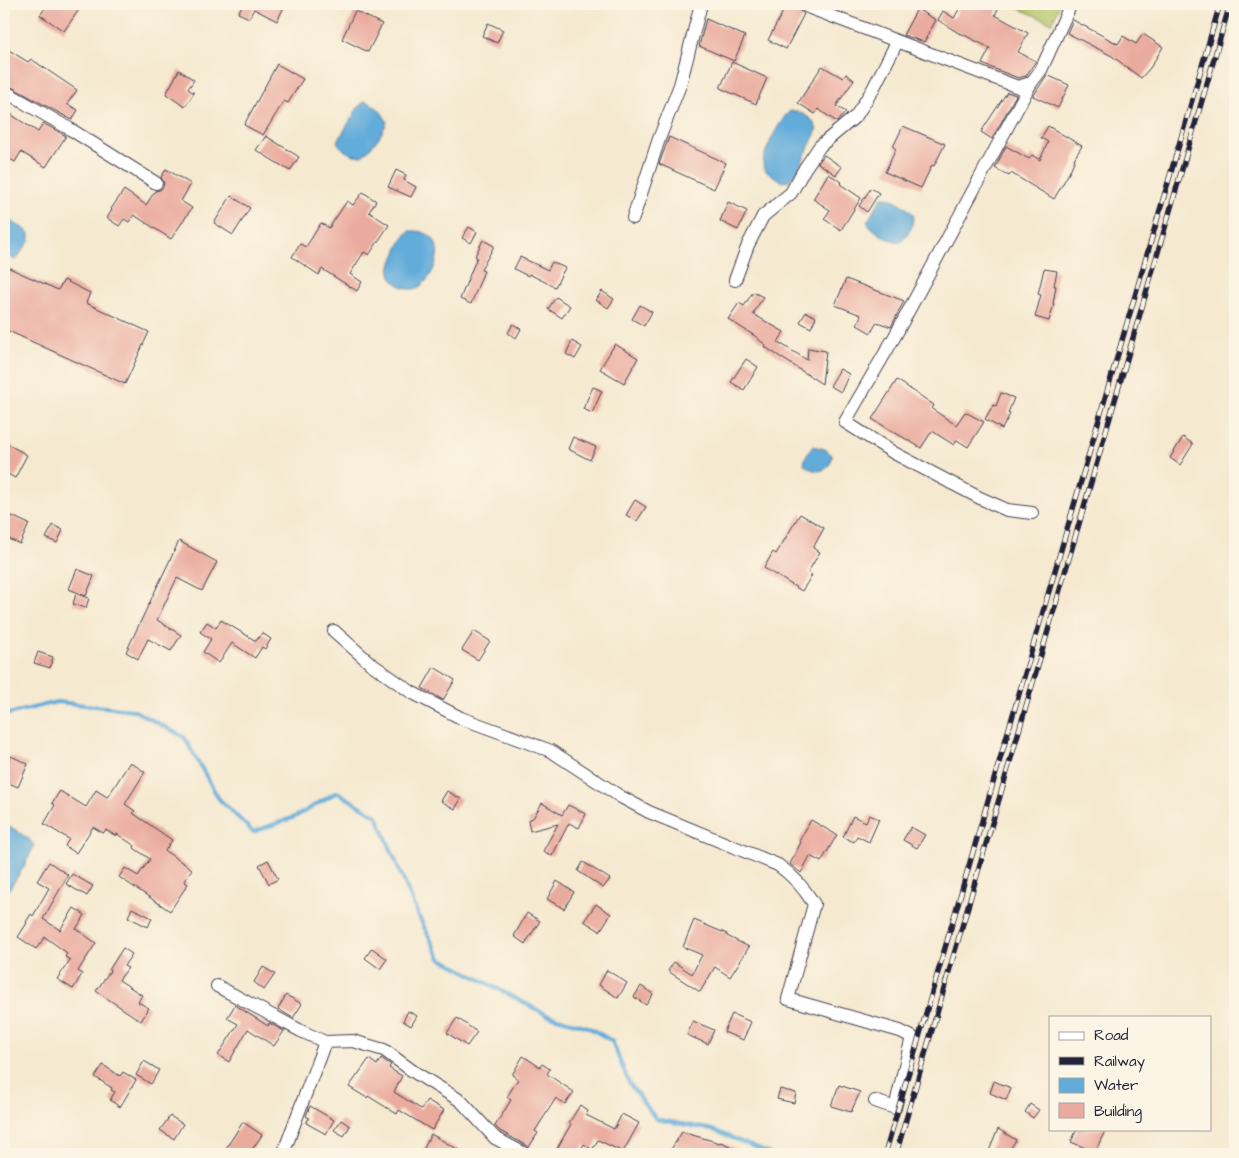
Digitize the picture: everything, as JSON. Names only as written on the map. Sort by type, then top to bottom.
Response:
[{"type":"street","points":[[633,218],[659,139],[680,85],[701,4]]},
{"type":"street","points":[[803,4],[897,42],[1018,87],[1031,83]]},
{"type":"street","points":[[1032,513],[1007,510],[980,498],[894,452],[845,422],[895,336],[1031,83],[1041,70],[1071,4]]},
{"type":"street","points":[[735,280],[748,245],[763,216],[791,193],[820,146],[856,116],[873,90],[897,42]]},
{"type":"street","points":[[4,92],[70,128],[156,183]]},
{"type":"street","points":[[334,632],[370,663],[411,692],[461,718],[551,751],[620,797],[696,832],[778,865],[792,875],[814,904],[788,999],[900,1031],[912,1038],[896,1108],[875,1101]]},
{"type":"street","points":[[217,986],[325,1042],[353,1041],[384,1050],[414,1072],[461,1101],[495,1138],[525,1154]]},
{"type":"street","points":[[283,1154],[325,1042]]},
{"type":"green space","points":[[1008,4],[1060,4],[1052,23]]},
{"type":"water","points":[[365,101],[378,109],[387,122],[377,140],[362,156],[354,155],[342,148],[337,142],[359,106]]},
{"type":"water","points":[[790,111],[806,116],[813,122],[817,130],[797,172],[790,180],[782,182],[765,170],[763,162],[766,150],[782,120]]},
{"type":"water","points":[[882,197],[895,200],[914,215],[911,229],[901,242],[891,240],[882,235],[867,222]]},
{"type":"water","points":[[4,217],[30,234],[30,240],[16,260],[4,255]]},
{"type":"water","points":[[409,231],[425,233],[434,240],[437,249],[436,261],[432,272],[425,282],[417,288],[409,289],[394,281],[390,275],[390,269],[403,237]]},
{"type":"water","points":[[812,446],[825,449],[832,455],[829,466],[826,469],[817,471],[808,468],[804,464],[805,458]]},
{"type":"water","points":[[4,822],[30,840],[34,846],[24,867],[4,897]]},
{"type":"building","points":[[48,4],[83,4],[64,31],[40,15]]},
{"type":"building","points":[[243,4],[276,4],[284,7],[277,21],[254,9],[249,18],[238,13]]},
{"type":"building","points":[[787,4],[795,4],[796,8],[804,14],[786,49],[768,40]]},
{"type":"building","points":[[962,4],[990,4],[998,9],[995,15],[1028,33],[1018,52],[1036,61],[1026,76],[1018,78],[982,64],[990,48],[960,34],[938,20],[943,11],[954,18]]},
{"type":"building","points":[[917,9],[936,20],[924,42],[903,35]]},
{"type":"building","points":[[355,11],[382,24],[368,52],[342,39]]},
{"type":"building","points":[[706,19],[745,36],[734,61],[699,46]]},
{"type":"building","points":[[1073,20],[1118,44],[1123,36],[1136,44],[1143,34],[1163,47],[1150,68],[1141,78],[1112,56],[1067,33]]},
{"type":"building","points":[[488,23],[503,30],[497,43],[482,36]]},
{"type":"building","points":[[4,47],[28,62],[31,59],[77,90],[67,104],[78,110],[72,120],[4,83]]},
{"type":"building","points":[[732,62],[767,78],[756,104],[720,88]]},
{"type":"building","points":[[277,64],[303,79],[288,103],[284,101],[263,135],[244,125]]},
{"type":"building","points":[[822,66],[843,78],[846,74],[854,80],[836,106],[846,112],[837,122],[818,109],[815,114],[798,103]]},
{"type":"building","points":[[179,70],[194,80],[188,89],[194,93],[185,107],[166,94]]},
{"type":"building","points":[[1047,75],[1069,85],[1058,108],[1033,96]]},
{"type":"building","points":[[1007,92],[1016,95],[992,139],[981,132]]},
{"type":"building","points":[[4,110],[38,132],[43,123],[66,136],[46,167],[21,152],[15,162],[4,156]]},
{"type":"building","points":[[903,126],[945,144],[921,188],[885,172],[896,149],[893,147]]},
{"type":"building","points":[[1048,126],[1082,146],[1054,199],[1011,173],[1009,176],[995,168],[1006,146],[1029,159],[1032,155],[1040,160],[1048,142],[1041,138]]},
{"type":"building","points":[[266,136],[299,157],[290,171],[256,150]]},
{"type":"building","points":[[669,137],[726,163],[714,189],[659,164]]},
{"type":"building","points":[[824,155],[842,167],[836,175],[818,163]]},
{"type":"building","points":[[166,169],[191,184],[181,201],[192,208],[171,239],[134,215],[129,222],[124,219],[119,226],[107,218],[124,190],[146,205],[155,191],[163,187],[164,183],[161,177]]},
{"type":"building","points":[[396,170],[406,175],[404,180],[416,187],[411,197],[388,187]]},
{"type":"building","points":[[828,174],[842,182],[840,184],[861,198],[841,230],[824,219],[830,210],[813,199]]},
{"type":"building","points":[[871,188],[879,193],[867,212],[859,206]]},
{"type":"building","points":[[363,192],[376,201],[369,212],[389,225],[369,255],[364,252],[350,274],[362,282],[357,291],[322,269],[319,275],[292,257],[300,244],[306,247],[321,223],[329,228],[347,201],[353,205]]},
{"type":"building","points":[[231,196],[250,208],[233,235],[214,223]]},
{"type":"building","points":[[728,202],[747,211],[738,230],[720,221]]},
{"type":"building","points":[[469,227],[477,232],[471,243],[462,238]]},
{"type":"building","points":[[483,240],[494,246],[481,270],[484,271],[471,304],[460,299],[477,257],[475,256]]},
{"type":"building","points":[[520,257],[548,270],[552,262],[565,268],[555,287],[514,269]]},
{"type":"building","points":[[7,267],[58,290],[64,280],[90,293],[86,303],[149,332],[125,384],[4,329],[4,274]]},
{"type":"building","points":[[1044,269],[1057,271],[1054,286],[1056,286],[1054,304],[1049,321],[1035,317],[1041,295],[1038,294]]},
{"type":"building","points":[[846,279],[904,301],[891,327],[877,322],[871,333],[857,325],[861,315],[835,305]]},
{"type":"building","points":[[602,291],[614,299],[608,308],[596,300]]},
{"type":"building","points":[[753,292],[763,297],[753,314],[784,332],[778,342],[807,360],[808,348],[826,351],[822,384],[765,347],[766,345],[758,338],[728,319],[739,303],[744,306]]},
{"type":"building","points":[[556,297],[570,306],[562,318],[548,309]]},
{"type":"building","points":[[640,305],[652,312],[644,326],[632,319]]},
{"type":"building","points":[[806,312],[816,317],[811,328],[800,322]]},
{"type":"building","points":[[513,324],[521,329],[516,338],[508,333]]},
{"type":"building","points":[[572,341],[582,347],[575,359],[566,354]]},
{"type":"building","points":[[615,344],[638,358],[624,383],[600,369]]},
{"type":"building","points":[[746,359],[758,367],[744,390],[731,382]]},
{"type":"building","points":[[840,369],[849,374],[841,392],[830,386]]},
{"type":"building","points":[[897,380],[934,405],[932,409],[956,425],[965,412],[984,422],[968,447],[957,440],[954,445],[932,431],[921,448],[872,419]]},
{"type":"building","points":[[593,387],[602,391],[592,413],[583,409]]},
{"type":"building","points":[[1001,393],[1014,398],[1008,413],[1010,414],[1002,429],[985,419],[993,405],[996,406]]},
{"type":"building","points":[[573,437],[596,447],[590,460],[568,449]]},
{"type":"building","points":[[1183,437],[1193,444],[1180,465],[1170,458]]},
{"type":"building","points":[[4,442],[27,455],[15,478],[4,472]]},
{"type":"building","points":[[635,500],[646,507],[637,521],[626,515]]},
{"type":"building","points":[[800,514],[824,528],[813,548],[820,552],[808,572],[812,575],[802,591],[764,568],[773,552],[776,554]]},
{"type":"building","points":[[10,515],[29,524],[20,544],[4,537],[4,528]]},
{"type":"building","points":[[53,525],[63,530],[57,543],[46,538]]},
{"type":"building","points":[[179,541],[217,562],[202,591],[177,578],[157,620],[181,635],[171,651],[148,639],[138,659],[126,652]]},
{"type":"building","points":[[77,569],[94,576],[86,596],[69,589]]},
{"type":"building","points":[[76,594],[89,598],[86,608],[73,604]]},
{"type":"building","points":[[221,620],[256,641],[262,633],[271,639],[265,649],[262,647],[255,658],[232,643],[219,663],[203,652],[211,639],[200,632],[207,622],[216,628]]},
{"type":"building","points":[[474,631],[490,641],[478,660],[462,650]]},
{"type":"building","points":[[38,652],[53,657],[50,668],[34,663]]},
{"type":"building","points":[[434,667],[455,680],[443,700],[422,688]]},
{"type":"building","points":[[11,756],[28,764],[18,787],[4,781],[4,773]]},
{"type":"building","points":[[130,762],[145,772],[125,804],[135,811],[133,813],[172,840],[165,851],[192,869],[184,881],[188,884],[170,911],[119,877],[125,868],[138,876],[150,859],[134,848],[135,846],[117,834],[116,836],[106,830],[103,833],[93,827],[76,853],[65,846],[69,839],[44,824],[55,805],[52,803],[60,791],[86,807],[96,790],[107,797],[109,795]]},
{"type":"building","points":[[447,791],[461,799],[455,809],[441,801]]},
{"type":"building","points":[[542,803],[562,815],[568,805],[586,814],[579,828],[569,823],[552,856],[543,851],[558,824],[530,831],[528,820],[533,818]]},
{"type":"building","points":[[869,815],[879,819],[869,842],[857,836],[854,842],[843,837],[853,816],[866,822]]},
{"type":"building","points":[[811,820],[837,835],[821,862],[810,856],[801,873],[790,864],[801,842],[799,841]]},
{"type":"building","points":[[911,827],[925,835],[917,848],[903,840]]},
{"type":"building","points":[[268,860],[278,879],[269,884],[259,865]]},
{"type":"building","points":[[49,862],[68,875],[43,919],[60,930],[74,908],[85,915],[76,929],[96,943],[78,971],[82,974],[73,989],[57,979],[70,960],[65,957],[67,953],[45,937],[36,949],[18,937],[49,888],[37,881]]},
{"type":"building","points":[[583,862],[610,879],[603,888],[578,871]]},
{"type":"building","points":[[72,874],[93,886],[87,896],[66,884]]},
{"type":"building","points":[[557,881],[574,892],[564,909],[547,899]]},
{"type":"building","points":[[596,904],[611,914],[600,931],[584,921]]},
{"type":"building","points":[[132,908],[152,918],[148,927],[128,917]]},
{"type":"building","points":[[527,913],[540,921],[525,944],[514,936]]},
{"type":"building","points":[[694,920],[727,934],[727,936],[749,947],[730,977],[715,967],[700,992],[668,971],[674,962],[692,974],[702,955],[683,947]]},
{"type":"building","points":[[123,948],[132,954],[124,966],[128,968],[119,980],[142,995],[138,1002],[149,1008],[141,1021],[96,991]]},
{"type":"building","points":[[372,948],[387,959],[380,969],[365,958]]},
{"type":"building","points":[[263,967],[275,974],[264,990],[254,982]]},
{"type":"building","points":[[607,970],[627,983],[618,998],[599,985]]},
{"type":"building","points":[[641,986],[653,994],[646,1005],[634,997]]},
{"type":"building","points":[[286,995],[302,1004],[293,1018],[278,1009]]},
{"type":"building","points":[[235,1005],[268,1026],[269,1023],[284,1031],[274,1046],[248,1029],[229,1062],[218,1055],[238,1024],[227,1018]]},
{"type":"building","points":[[408,1011],[417,1016],[411,1026],[403,1021]]},
{"type":"building","points":[[732,1014],[751,1022],[743,1040],[724,1032]]},
{"type":"building","points":[[457,1018],[477,1032],[467,1046],[447,1033]]},
{"type":"building","points":[[693,1021],[714,1030],[708,1044],[687,1035]]},
{"type":"building","points":[[523,1056],[540,1067],[542,1064],[550,1069],[547,1074],[574,1092],[565,1104],[556,1098],[535,1131],[538,1133],[529,1147],[500,1131],[495,1126],[511,1100],[507,1097],[518,1079],[512,1075]]},
{"type":"building","points":[[381,1058],[391,1065],[389,1068],[402,1076],[394,1092],[421,1109],[427,1100],[444,1110],[432,1130],[399,1110],[397,1114],[349,1087],[369,1059],[377,1065]]},
{"type":"building","points":[[144,1061],[159,1070],[151,1084],[136,1075]]},
{"type":"building","points":[[103,1065],[120,1076],[123,1072],[136,1080],[120,1107],[110,1100],[115,1092],[111,1090],[112,1088],[95,1077]]},
{"type":"building","points":[[994,1081],[1011,1088],[1006,1100],[990,1093]]},
{"type":"building","points":[[839,1085],[860,1092],[851,1112],[831,1106]]},
{"type":"building","points":[[780,1089],[796,1093],[794,1103],[777,1099]]},
{"type":"building","points":[[1030,1104],[1039,1110],[1033,1118],[1025,1112]]},
{"type":"building","points":[[580,1105],[588,1111],[586,1115],[614,1129],[622,1114],[639,1123],[623,1152],[598,1140],[592,1150],[584,1144],[578,1154],[554,1154]]},
{"type":"building","points":[[310,1106],[334,1120],[326,1134],[306,1123],[309,1118],[306,1116]]},
{"type":"building","points":[[170,1116],[183,1124],[174,1139],[160,1130]]},
{"type":"building","points":[[341,1120],[350,1126],[344,1136],[334,1130]]},
{"type":"building","points":[[243,1122],[262,1135],[249,1154],[240,1149],[235,1154],[226,1148]]},
{"type":"building","points":[[998,1129],[1016,1140],[1007,1154],[996,1154],[989,1151]]},
{"type":"building","points":[[1077,1130],[1106,1130],[1095,1152],[1071,1142]]},
{"type":"building","points":[[682,1132],[721,1142],[747,1154],[668,1154]]},
{"type":"building","points":[[431,1134],[466,1154],[421,1154]]},
{"type":"waterway","points":[[4,715],[57,702],[133,710],[184,737],[219,799],[253,832],[295,817],[337,792],[377,816],[418,915],[440,958],[547,1015],[588,1027],[612,1041],[629,1083],[656,1119],[713,1130],[771,1154]]},
{"type":"railway","points":[[885,1154],[1220,4]]},
{"type":"railway","points":[[896,1154],[1230,4]]}]
